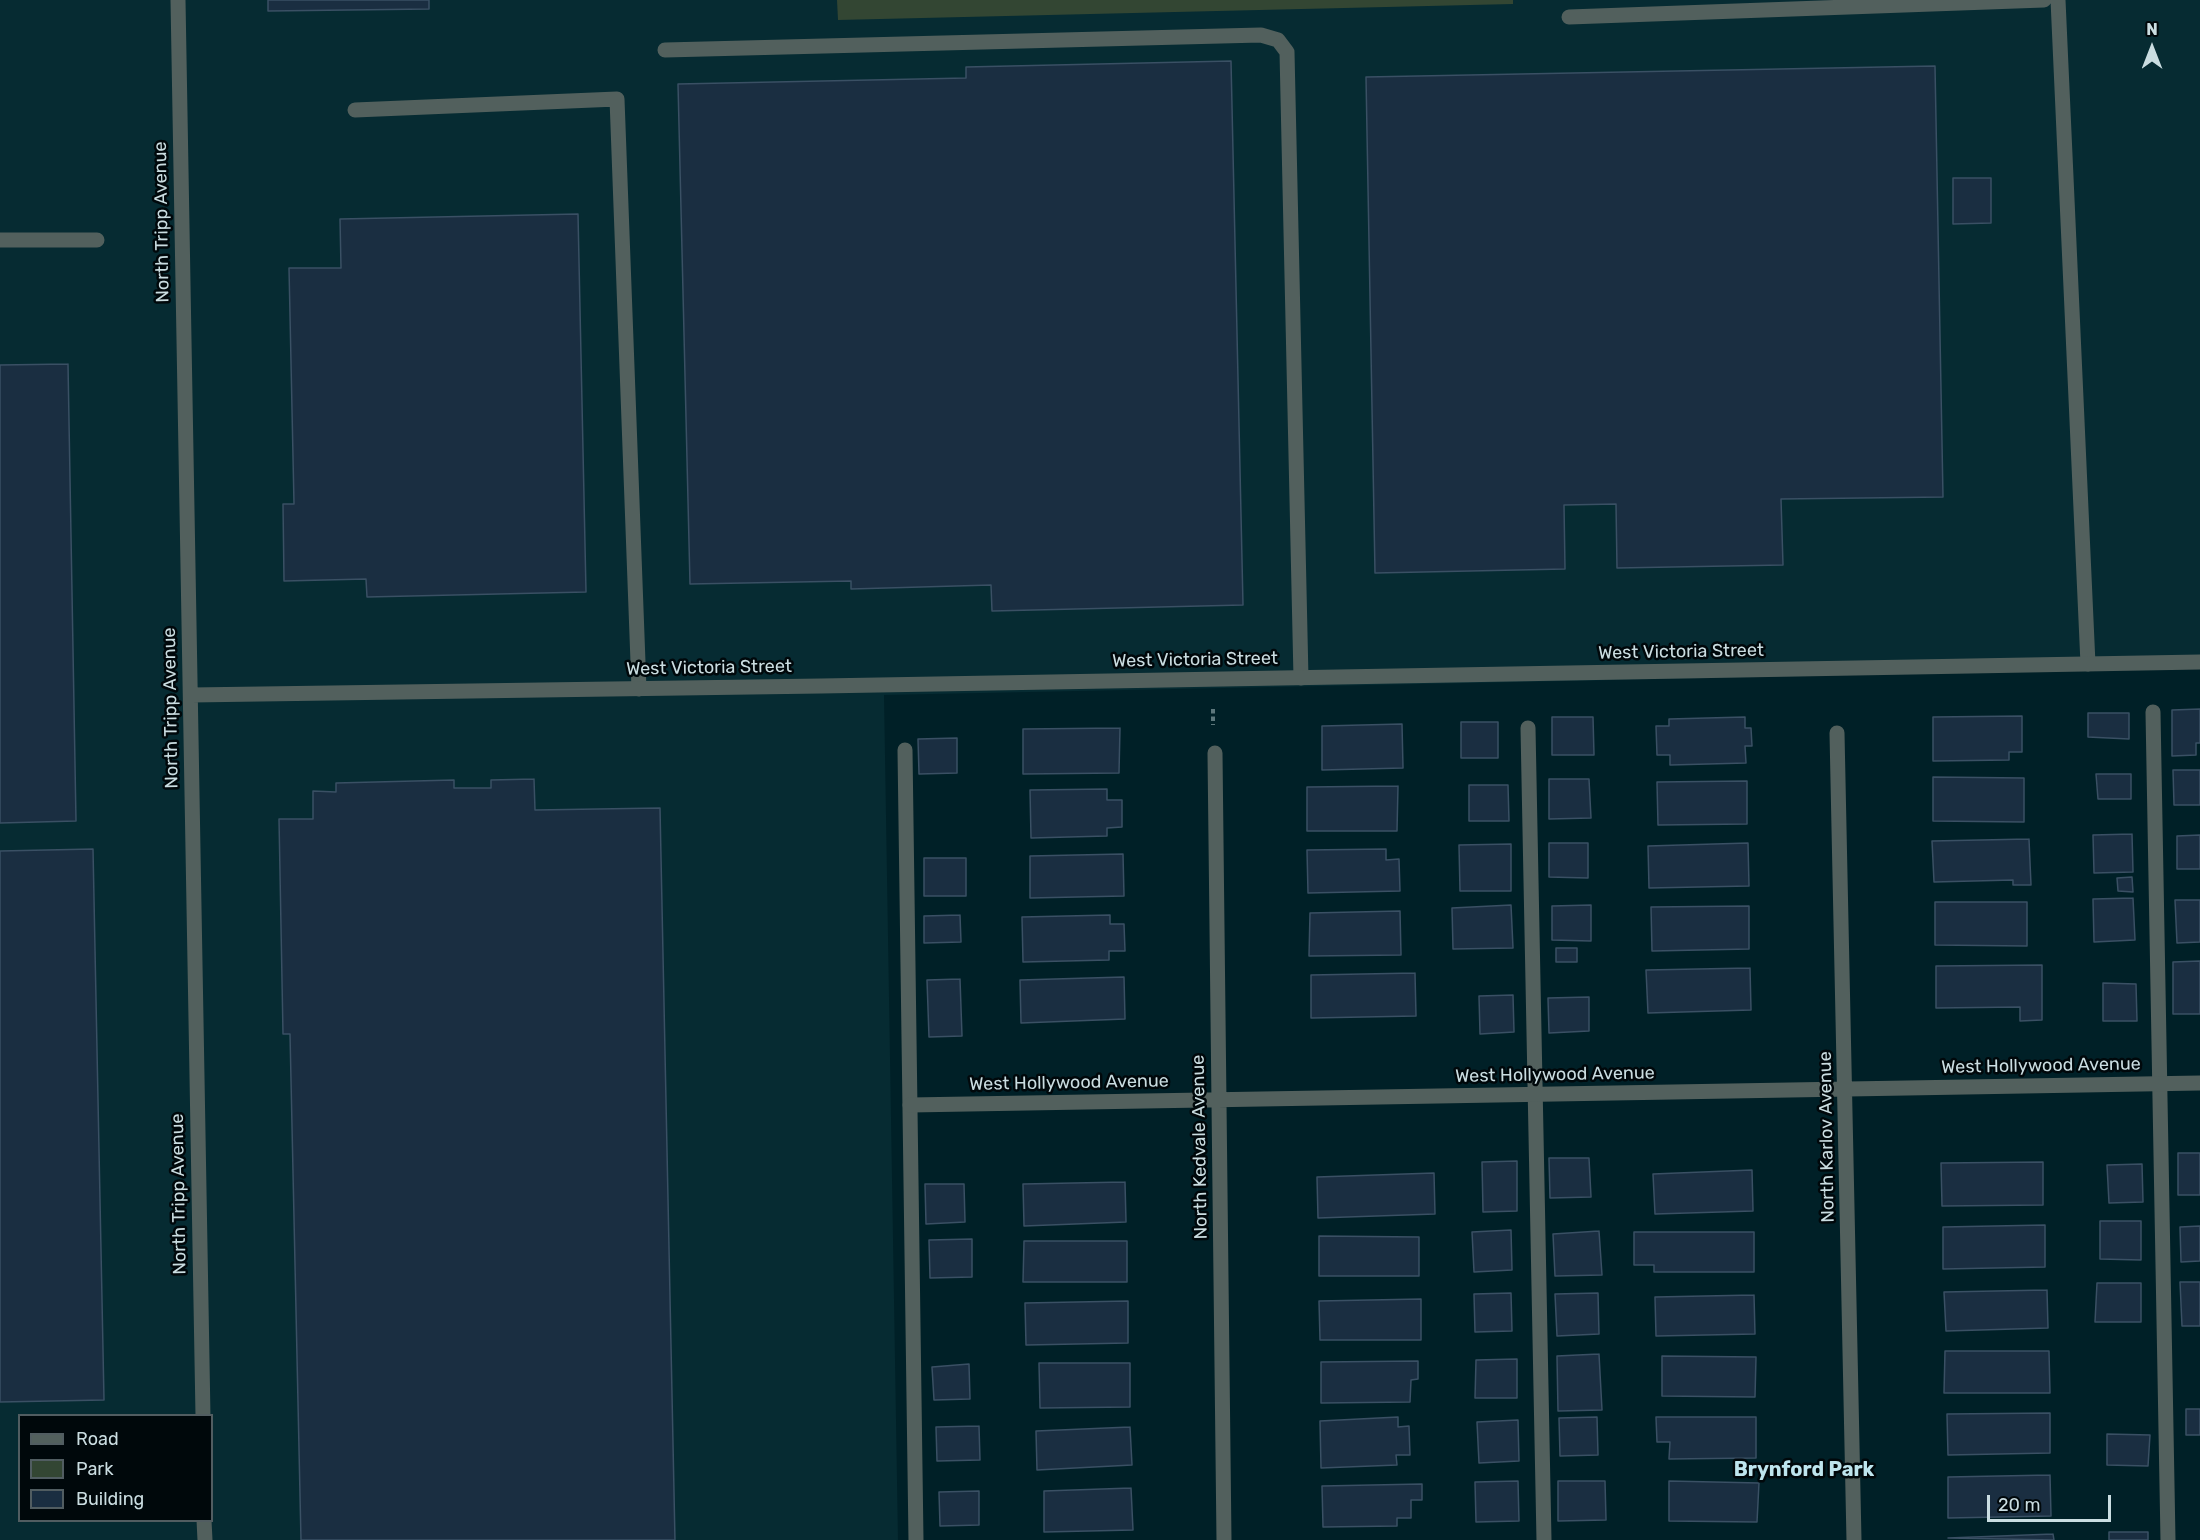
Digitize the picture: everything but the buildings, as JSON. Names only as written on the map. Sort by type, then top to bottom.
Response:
[{"type":"street","name":"North Tripp Avenue","points":[[178,0],[203,1414]]},
{"type":"street","points":[[1569,17],[2044,0]]},
{"type":"street","points":[[2058,0],[2088,664]]},
{"type":"street","points":[[665,50],[1261,35],[1278,40],[1287,52],[1301,678]]},
{"type":"street","points":[[355,110],[617,99],[639,688]]},
{"type":"street","points":[[0,240],[97,240]]},
{"type":"street","name":"West Victoria Street","points":[[190,695],[2200,662]]},
{"type":"street","points":[[2153,712],[2168,1540]]},
{"type":"street","points":[[1528,728],[1544,1540]]},
{"type":"street","name":"North Karlov Avenue","points":[[1837,733],[1854,1540]]},
{"type":"street","points":[[905,750],[916,1540]]},
{"type":"street","name":"North Kedvale Avenue","points":[[1215,753],[1224,1540]]},
{"type":"street","name":"West Hollywood Avenue","points":[[910,1105],[2200,1083]]},
{"type":"street","points":[[204,1522],[205,1540]]},
{"type":"path","points":[[1212,680],[1215,753]]},
{"type":"shaded area","points":[[0,0],[2200,0],[2200,668],[884,695],[898,1540],[0,1540]]},
{"type":"green space","points":[[837,0],[1513,0],[1513,4],[838,20]]},
{"type":"district","name":"Brynford Park","points":[[1804,1470]]}]
